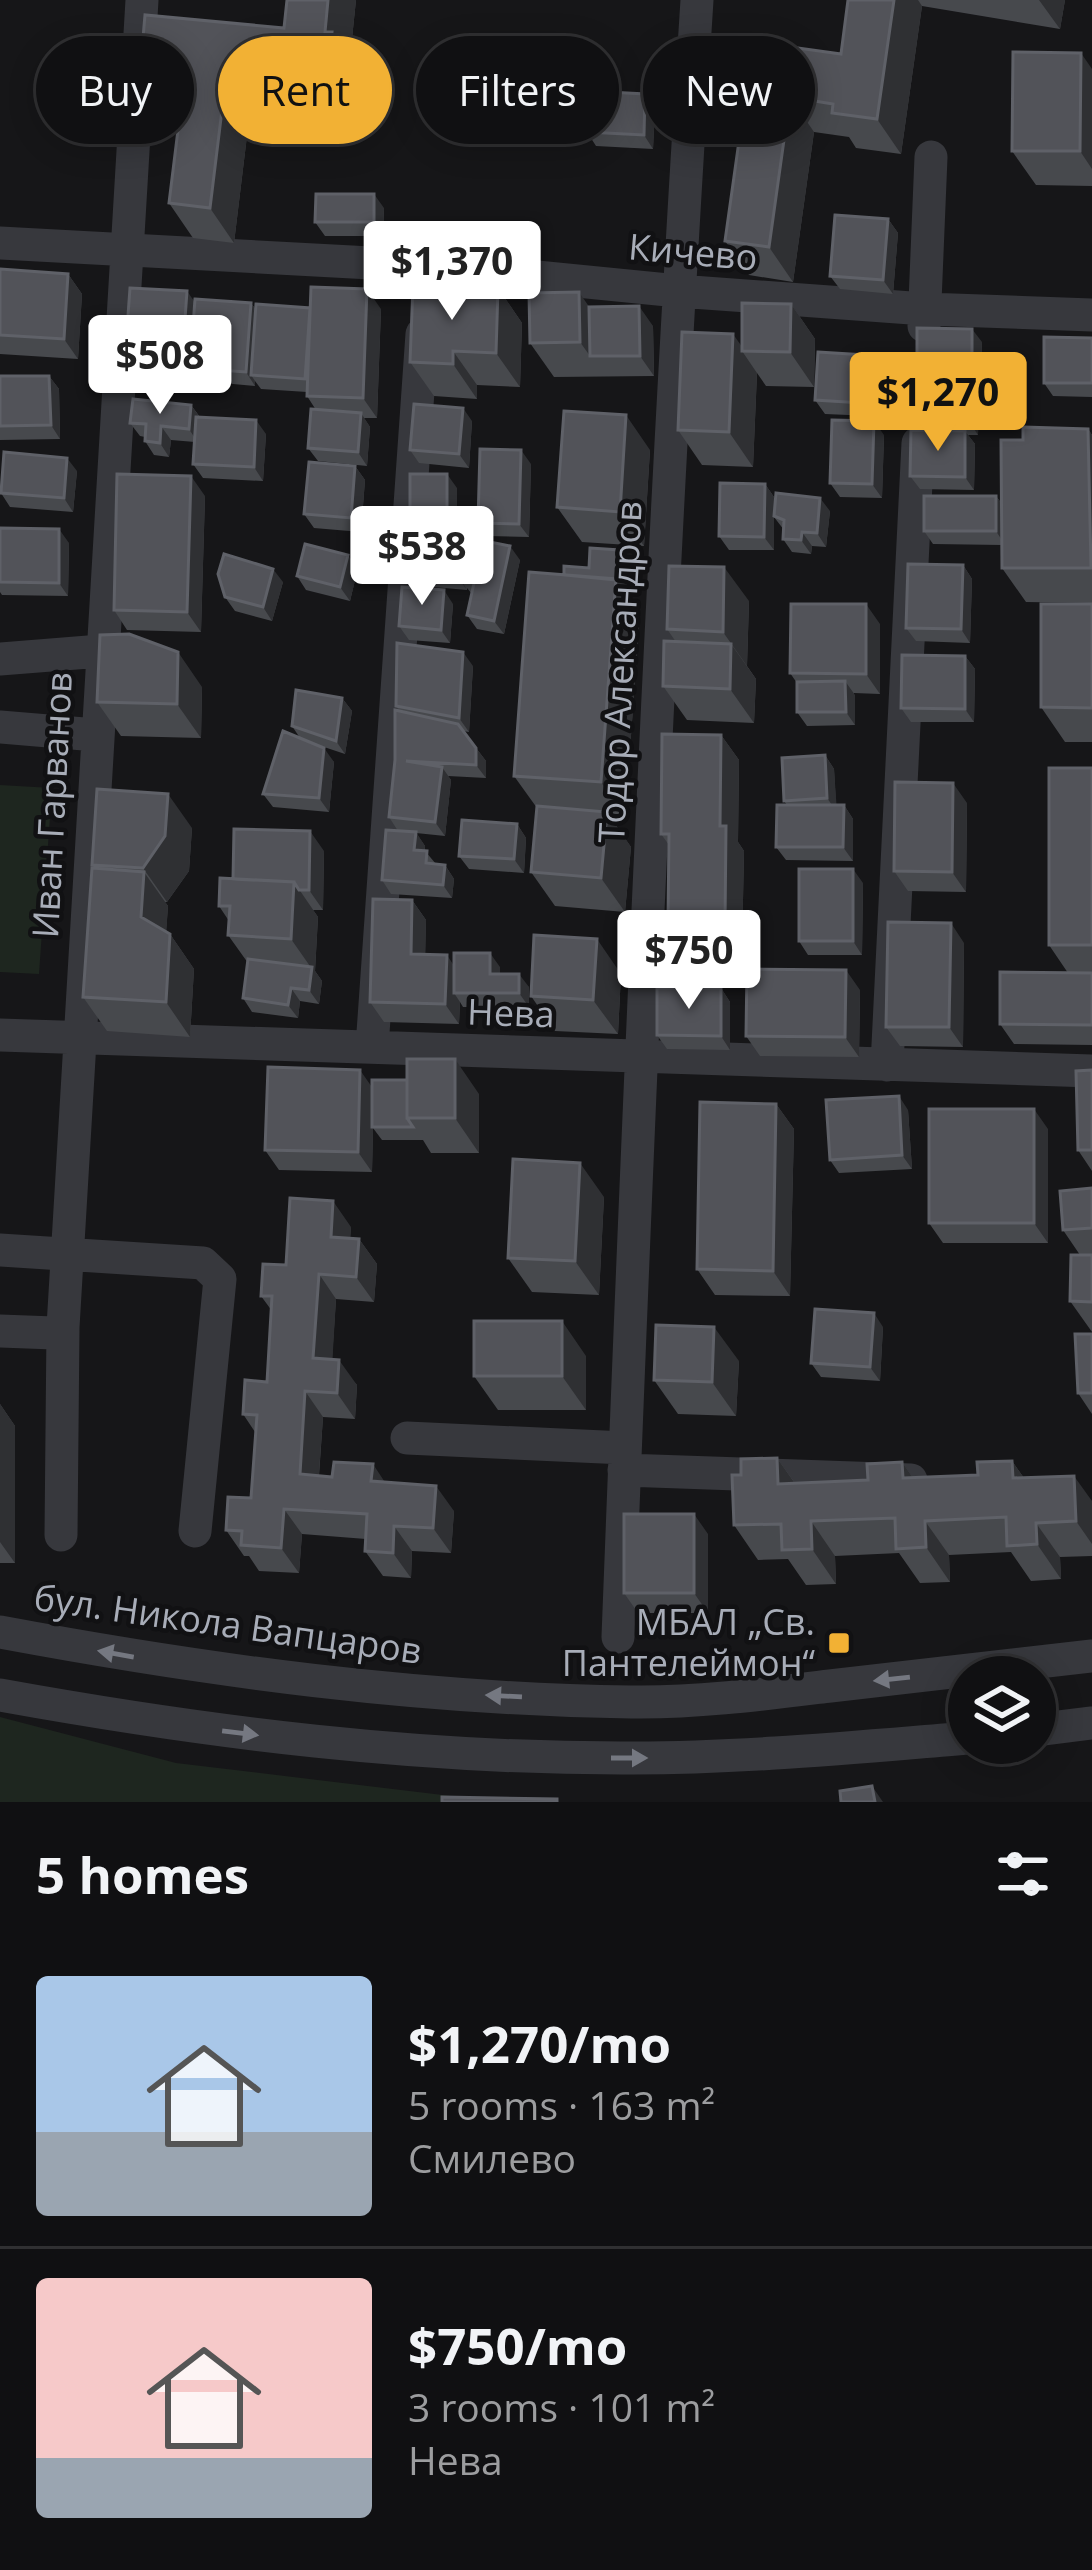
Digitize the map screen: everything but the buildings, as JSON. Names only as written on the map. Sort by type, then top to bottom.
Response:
[{"type":"street","name":"Иван Гарванов","points":[[61,1535],[62,1328],[77,1038],[142,0]]},
{"type":"street","name":"Тодор Александров","points":[[618,1636],[640,1057],[697,0]]},
{"type":"street","points":[[923,356],[931,158]]},
{"type":"street","name":"Кичево","points":[[0,243],[125,248],[425,290],[678,291],[925,309],[1092,315]]},
{"type":"street","points":[[372,1048],[425,290]]},
{"type":"street","points":[[887,1065],[920,403]]},
{"type":"street","points":[[0,659],[101,650]]},
{"type":"street","points":[[0,727],[96,735]]},
{"type":"street","name":"Нева","points":[[0,1035],[1092,1071]]},
{"type":"street","points":[[0,1250],[202,1262],[220,1279],[195,1531]]},
{"type":"street","points":[[0,1330],[54,1333],[62,1328]]},
{"type":"street","points":[[407,1438],[952,1482]]},
{"type":"street","name":"бул. Никола Вапцаров","points":[[0,1632],[171,1664],[285,1679],[394,1690],[634,1702],[780,1692],[1092,1657]]},
{"type":"street","points":[[0,1695],[248,1734],[400,1751],[638,1758],[948,1740]]},
{"type":"street","points":[[1056,1727],[1092,1723]]},
{"type":"shaded area","points":[[0,785],[52,788],[39,974],[0,972]]},
{"type":"shaded area","points":[[0,1717],[176,1763],[451,1796],[451,1802],[0,1802]]},
{"type":"place","name":"МБАЛ „Св. Пантелеймон“","points":[[839,1643]]}]
